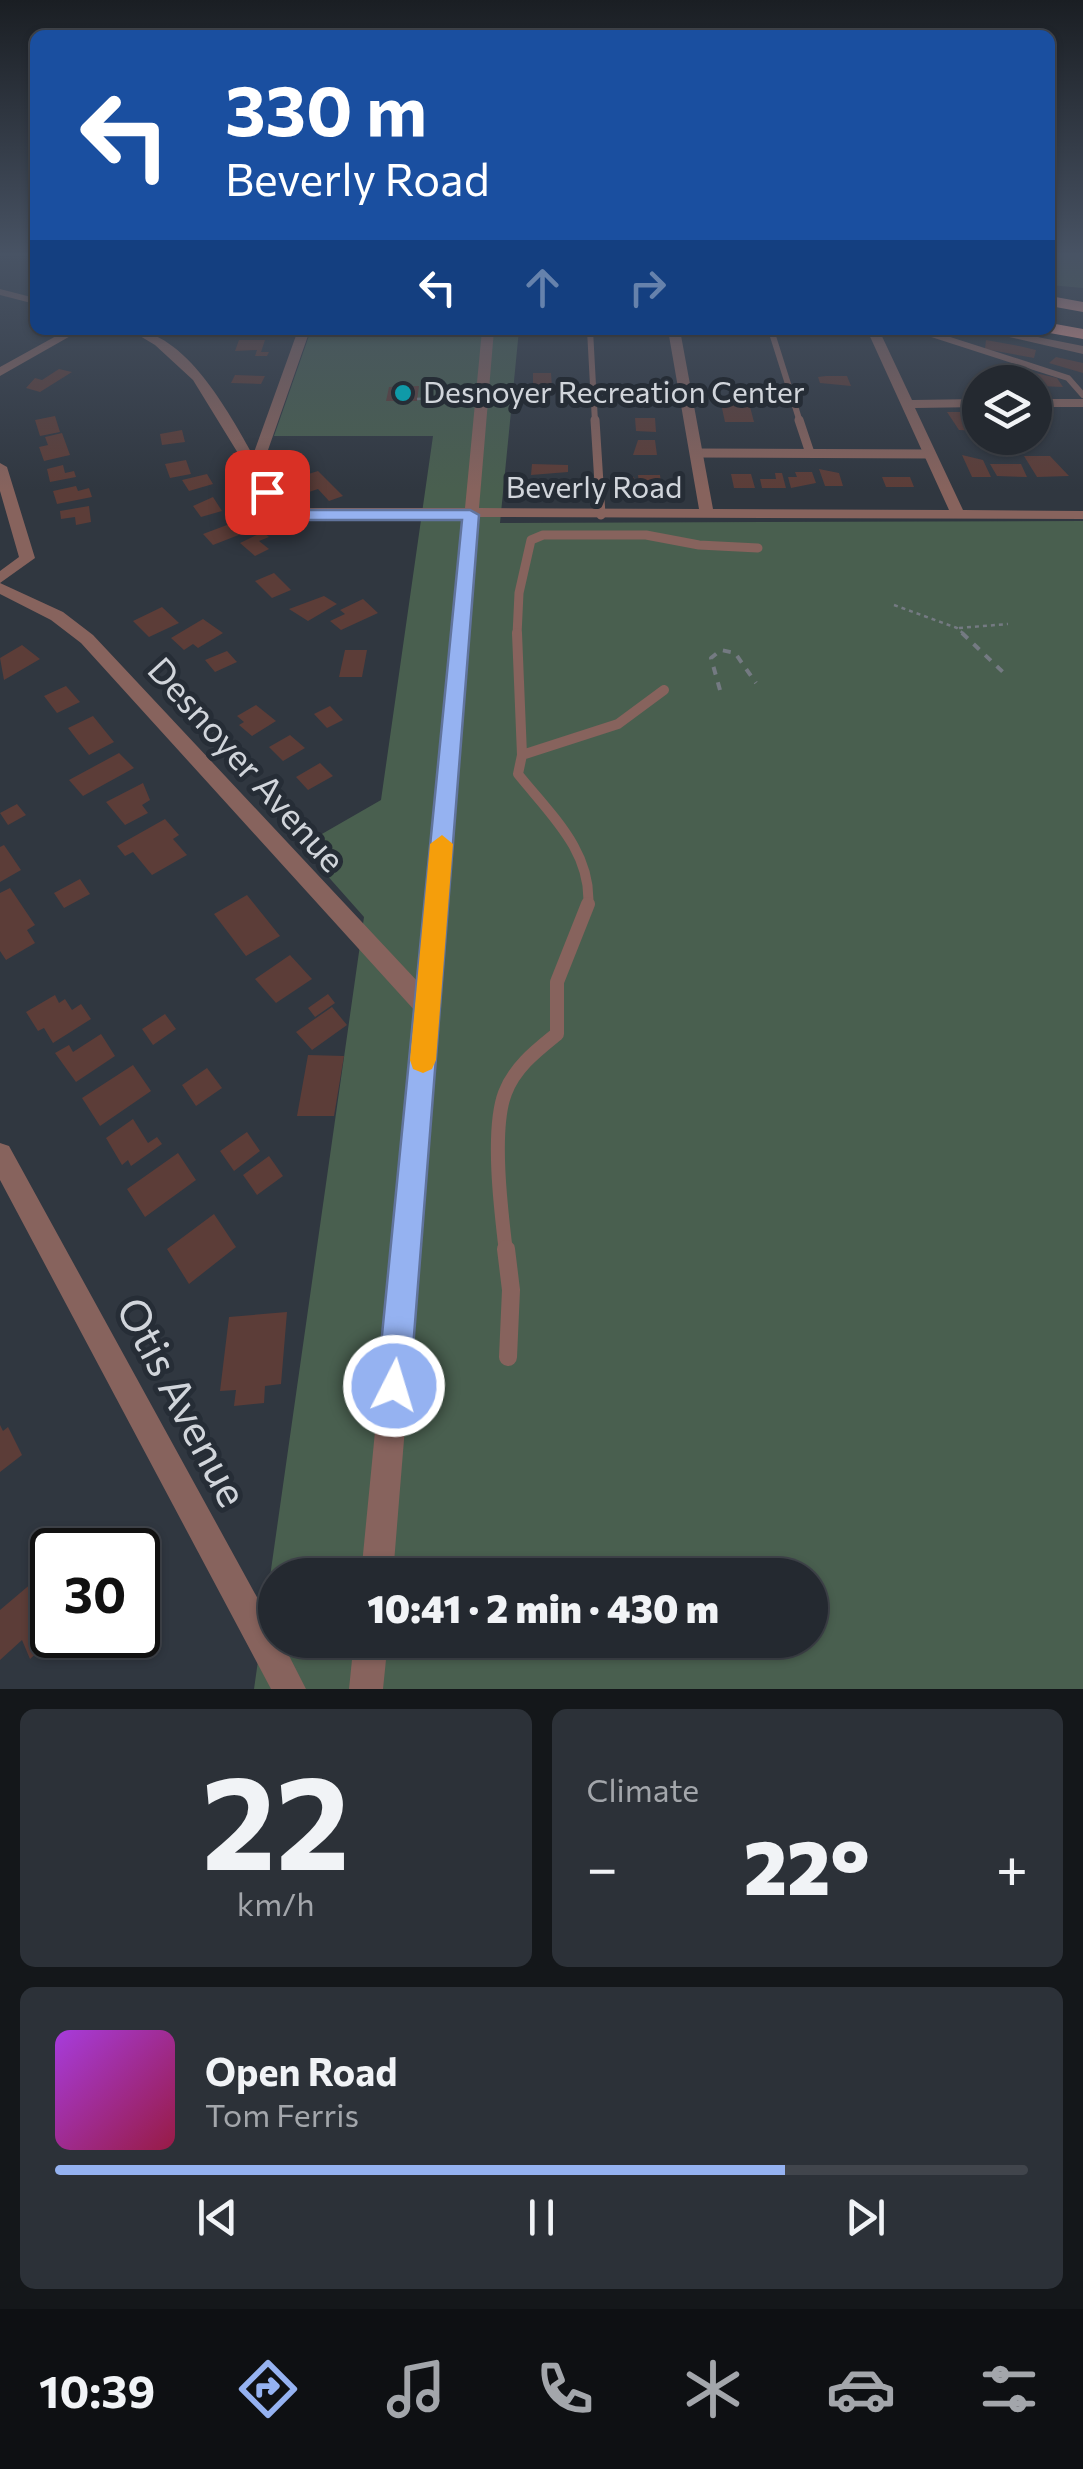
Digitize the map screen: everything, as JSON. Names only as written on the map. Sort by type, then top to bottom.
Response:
[{"type":"street","points":[[0,372],[66,335]]},
{"type":"street","name":"Beverly Road","points":[[144,335],[190,366],[278,507],[290,512],[1083,515]]},
{"type":"street","points":[[254,471],[302,335]]},
{"type":"street","points":[[379,1558],[488,335]]},
{"type":"street","points":[[675,335],[707,515]]},
{"type":"street","points":[[875,335],[958,515]]},
{"type":"street","points":[[1009,335],[1083,350]]},
{"type":"street","points":[[909,404],[962,403]]},
{"type":"street","points":[[1052,403],[1083,403]]},
{"type":"street","points":[[0,467],[4,493],[27,558],[0,578]]},
{"type":"street","name":"Desnoyer Avenue","points":[[0,588],[57,616],[87,639],[428,1009]]},
{"type":"street","name":"Otis Avenue","points":[[0,1154],[289,1689]]},
{"type":"street","points":[[366,1689],[369,1658]]},
{"type":"lane","points":[[590,335],[601,515]]},
{"type":"lane","points":[[773,335],[810,453]]},
{"type":"lane","points":[[935,335],[1068,378],[1083,395]]},
{"type":"lane","points":[[696,453],[931,454]]},
{"type":"lane","points":[[508,1358],[511,1290],[498,1187],[504,1094],[524,1061],[557,1034],[557,982],[587,916],[590,886],[582,854],[518,774],[522,755],[514,628],[519,572],[531,540],[543,535],[646,535],[699,545],[758,548]]},
{"type":"lane","points":[[522,755],[622,720],[652,706],[664,690]]},
{"type":"path","points":[[417,399],[430,398]]},
{"type":"path","points":[[894,605],[957,628],[1006,675]]},
{"type":"path","points":[[957,628],[1008,624]]},
{"type":"path","points":[[720,690],[710,668],[711,658],[721,650],[735,653],[756,683]]},
{"type":"green space","points":[[309,335],[519,335],[500,523],[1083,521],[1083,1689],[254,1689],[258,1658],[828,1658],[828,1558],[273,1558],[364,917],[301,846],[381,800],[433,436],[274,436]]},
{"type":"building","points":[[239,340],[265,340],[261,352],[269,352],[267,356],[255,356],[257,350],[235,351]]},
{"type":"building","points":[[986,340],[1036,350],[1034,358],[985,349]]},
{"type":"building","points":[[1056,357],[1083,363],[1083,373],[1049,363]]},
{"type":"building","points":[[59,369],[72,372],[40,392],[26,388],[35,378],[42,380]]},
{"type":"building","points":[[533,373],[551,373],[552,387],[533,387]]},
{"type":"building","points":[[235,375],[265,376],[261,384],[231,383]]},
{"type":"building","points":[[847,376],[851,386],[820,383],[818,377]]},
{"type":"building","points":[[1052,377],[1057,378],[1063,387],[1052,387]]},
{"type":"building","name":"Desnoyer Recreation Center","points":[[419,386],[417,401],[386,401],[389,387]]},
{"type":"building","points":[[720,399],[748,399],[754,422],[725,422]]},
{"type":"building","points":[[947,412],[962,412],[959,430]]},
{"type":"building","points":[[55,416],[60,432],[40,436],[35,420]]},
{"type":"building","points":[[635,418],[655,418],[656,432],[636,431]]},
{"type":"building","points":[[182,430],[185,442],[162,445],[160,434]]},
{"type":"building","points":[[62,433],[70,455],[44,461],[39,447],[48,445],[45,437]]},
{"type":"building","points":[[638,440],[655,440],[657,455],[633,455]]},
{"type":"building","points":[[962,455],[983,460],[991,477],[972,477]]},
{"type":"building","points":[[1024,456],[1050,456],[1069,476],[1037,477]]},
{"type":"building","points":[[186,460],[191,474],[170,478],[165,464]]},
{"type":"building","points":[[532,464],[568,465],[568,472],[531,475]]},
{"type":"building","points":[[990,464],[1021,464],[1027,477],[997,476]]},
{"type":"building","points":[[63,465],[65,473],[74,471],[76,477],[50,482],[47,469]]},
{"type":"building","points":[[819,469],[839,473],[843,486],[825,486]]},
{"type":"building","points":[[318,471],[343,496],[329,501],[318,489],[309,492],[301,483],[307,481],[302,476]]},
{"type":"building","points":[[795,472],[812,472],[816,483],[791,488],[788,477],[797,477]]},
{"type":"building","points":[[775,473],[782,473],[786,488],[762,488],[760,479],[776,479]]},
{"type":"building","points":[[207,474],[213,484],[189,491],[182,480]]},
{"type":"building","points":[[731,474],[751,474],[755,488],[734,488]]},
{"type":"building","points":[[638,475],[660,475],[662,492],[640,492]]},
{"type":"building","points":[[611,477],[634,477],[636,491],[613,491]]},
{"type":"building","points":[[882,477],[910,477],[914,487],[886,487]]},
{"type":"building","points":[[530,481],[568,482],[568,495],[539,498],[539,494],[530,494]]},
{"type":"building","points":[[76,486],[78,491],[89,488],[92,497],[57,504],[53,491]]},
{"type":"building","points":[[213,497],[222,511],[201,517],[193,506]]},
{"type":"building","points":[[89,506],[91,522],[76,525],[75,517],[61,519],[60,511]]},
{"type":"building","points":[[243,519],[254,529],[213,545],[203,534]]},
{"type":"building","points":[[263,532],[269,537],[259,541],[269,549],[255,556],[240,543]]},
{"type":"building","points":[[274,573],[291,590],[272,598],[255,581]]},
{"type":"building","points":[[324,596],[337,604],[308,621],[289,609]]},
{"type":"building","points":[[363,599],[378,613],[341,630],[330,621],[345,614],[340,610]]},
{"type":"building","points":[[162,607],[179,623],[149,637],[133,621]]},
{"type":"building","points":[[203,619],[223,633],[198,648],[193,644],[184,650],[171,638]]},
{"type":"building","points":[[22,645],[40,659],[4,680],[0,658]]},
{"type":"building","points":[[345,650],[367,650],[362,677],[339,677]]},
{"type":"building","points":[[227,651],[237,662],[215,672],[205,660]]},
{"type":"building","points":[[66,686],[80,702],[57,713],[44,696]]},
{"type":"building","points":[[256,705],[276,721],[252,736],[239,725],[244,722],[237,716]]},
{"type":"building","points":[[330,706],[343,720],[327,728],[314,714]]},
{"type":"building","points":[[93,716],[114,742],[89,755],[68,728]]},
{"type":"building","points":[[290,735],[305,748],[283,761],[269,747]]},
{"type":"building","points":[[119,753],[134,768],[83,796],[69,780]]},
{"type":"building","points":[[320,763],[333,776],[308,790],[296,777]]},
{"type":"building","points":[[143,783],[150,800],[142,805],[148,813],[125,825],[106,802]]},
{"type":"building","points":[[17,804],[26,815],[8,825],[0,813]]},
{"type":"building","points":[[165,819],[179,835],[173,839],[187,855],[152,875],[133,852],[125,856],[117,846]]},
{"type":"building","points":[[4,845],[21,870],[0,882],[0,847]]},
{"type":"building","points":[[80,879],[90,894],[64,908],[54,893]]},
{"type":"building","points":[[10,888],[35,925],[27,930],[35,943],[6,960],[0,951],[0,893]]},
{"type":"building","points":[[247,895],[280,936],[246,956],[214,914]]},
{"type":"building","points":[[290,955],[312,979],[276,1003],[255,979]]},
{"type":"building","points":[[328,994],[335,1003],[315,1017],[308,1008]]},
{"type":"building","points":[[55,995],[59,1003],[65,999],[72,1010],[81,1004],[91,1019],[53,1043],[44,1028],[38,1031],[26,1012]]},
{"type":"building","points":[[332,1007],[347,1025],[312,1050],[296,1032]]},
{"type":"building","points":[[165,1014],[176,1029],[153,1045],[142,1029]]},
{"type":"building","points":[[101,1034],[115,1056],[76,1082],[55,1053],[69,1045],[73,1052]]},
{"type":"building","points":[[308,1055],[344,1056],[334,1116],[297,1116]]},
{"type":"building","points":[[133,1065],[151,1091],[100,1126],[82,1098]]},
{"type":"building","points":[[207,1068],[222,1088],[196,1106],[182,1085]]},
{"type":"building","points":[[133,1119],[148,1143],[157,1137],[162,1144],[131,1166],[128,1160],[122,1165],[106,1138]]},
{"type":"building","points":[[247,1132],[260,1151],[234,1171],[220,1151]]},
{"type":"building","points":[[178,1153],[196,1180],[145,1217],[127,1189]]},
{"type":"building","points":[[269,1156],[283,1176],[257,1195],[243,1175]]},
{"type":"building","points":[[214,1214],[236,1247],[189,1284],[167,1249]]},
{"type":"building","points":[[287,1312],[281,1384],[265,1386],[264,1403],[234,1406],[236,1390],[220,1391],[229,1317]]},
{"type":"building","points":[[0,1425],[3,1431],[8,1427],[22,1455],[0,1472]]},
{"type":"building","points":[[30,1585],[30,1659],[22,1640],[0,1660],[0,1610]]},
{"type":"slow traffic","points":[[423,1060],[442,844]]},
{"type":"place","name":"Desnoyer Recreation Center","points":[[403,393]]},
{"type":"route","points":[[267,492],[278,507],[309,515],[470,515],[394,1386]]}]
